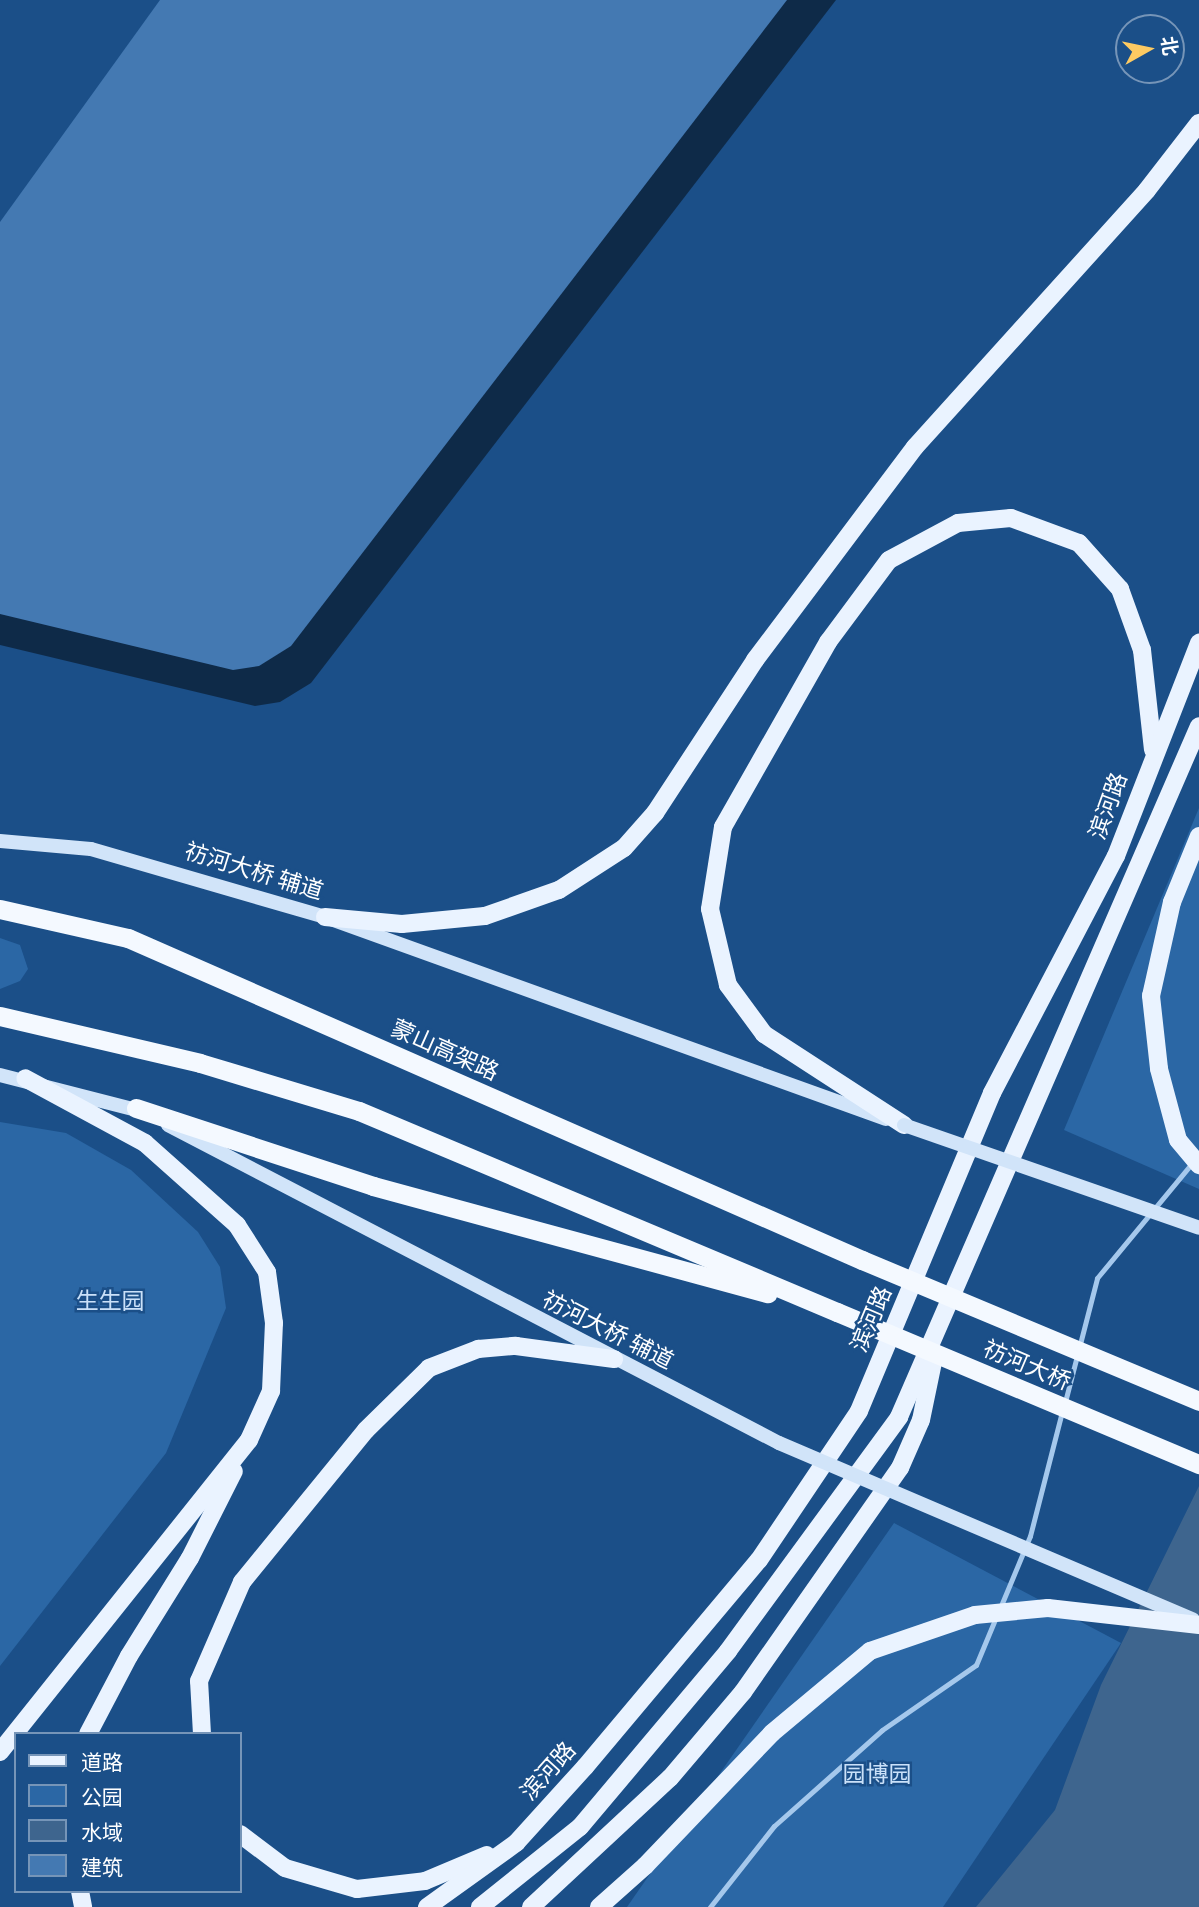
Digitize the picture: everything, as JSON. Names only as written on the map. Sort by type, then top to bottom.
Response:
[{"type":"highway","name":"蒙山高架路","points":[[0,909],[128,939],[862,1259]]},
{"type":"highway","points":[[0,1016],[200,1063],[359,1111],[837,1312]]},
{"type":"highway","points":[[136,1108],[373,1186],[837,1312]]},
{"type":"highway","name":"祊河大桥","points":[[862,1259],[1199,1401]]},
{"type":"highway","name":"祊河大桥","points":[[837,1312],[1199,1464]]},
{"type":"main road","points":[[325,917],[402,925],[485,916],[559,890],[624,848],[655,813],[755,660],[915,447],[1147,190],[1199,123]]},
{"type":"main road","points":[[904,1125],[764,1034],[728,985],[710,909],[723,827],[828,642],[889,560],[958,523],[1011,518],[1079,543],[1120,589],[1142,650],[1153,751]]},
{"type":"main road","name":"滨河路","points":[[427,1907],[516,1843],[760,1560],[859,1411],[992,1093],[1116,856],[1153,751],[1199,643]]},
{"type":"main road","points":[[480,1907],[580,1826],[728,1651],[899,1417],[940,1328],[1199,726]]},
{"type":"main road","points":[[1199,836],[1172,902],[1151,996],[1160,1069],[1178,1140],[1199,1166]]},
{"type":"main road","name":"祊河大桥 辅道","points":[[0,841],[91,849],[325,917],[1199,1228]]},
{"type":"main road","name":"祊河大桥 辅道","points":[[0,1075],[25,1078],[136,1108],[779,1443],[1199,1624]]},
{"type":"main road","points":[[25,1078],[145,1143],[237,1225],[267,1272],[274,1323],[271,1391],[249,1440],[190,1558],[129,1656],[89,1732]]},
{"type":"main road","points":[[531,1907],[670,1777],[743,1692],[900,1468],[921,1420],[940,1328]]},
{"type":"main road","points":[[202,1732],[199,1681],[242,1582],[366,1430],[429,1368],[478,1349],[516,1346],[614,1359]]},
{"type":"main road","points":[[16,1732],[249,1440]]},
{"type":"main road","points":[[598,1907],[645,1866],[772,1733],[870,1651],[975,1615],[1048,1608],[1199,1624]]},
{"type":"main road","points":[[0,1752],[14,1734]]},
{"type":"main road","points":[[242,1836],[285,1868],[357,1889],[425,1881],[516,1843]]},
{"type":"lane","points":[[710,1907],[774,1826],[882,1730],[976,1665],[1030,1536],[1097,1278],[1199,1155]]},
{"type":"green space","points":[[1199,808],[1199,1189],[1064,1130]]},
{"type":"green space","points":[[0,938],[20,945],[28,969],[20,981],[0,989]]},
{"type":"green space","name":"生生园","points":[[0,1122],[66,1133],[131,1170],[198,1232],[220,1267],[226,1308],[166,1453],[0,1666]]},
{"type":"green space","name":"园博园","points":[[894,1523],[1121,1643],[943,1907],[627,1907]]},
{"type":"water","points":[[1199,1486],[1199,1907],[976,1907],[1055,1810],[1101,1685]]},
{"type":"building","points":[[160,0],[787,0],[291,646],[259,666],[233,670],[0,614],[0,222]]}]
